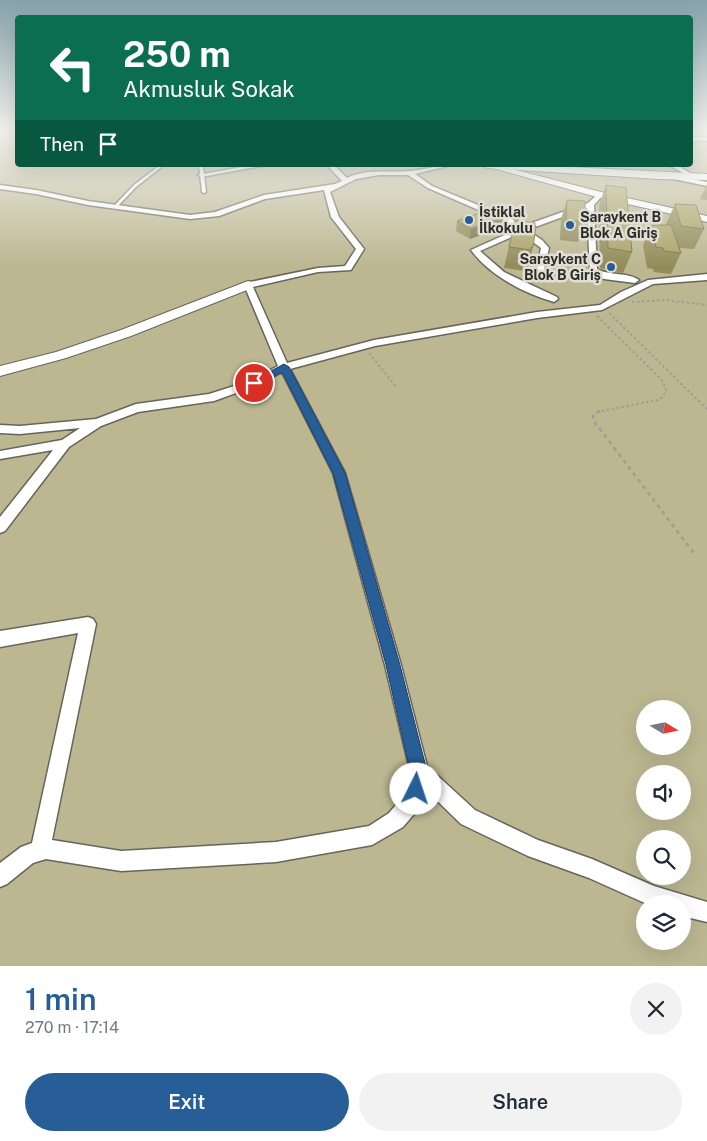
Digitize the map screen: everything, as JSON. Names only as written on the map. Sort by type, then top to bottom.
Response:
[{"type":"main road","points":[[648,176],[707,177]]},
{"type":"street","points":[[339,176],[344,183]]},
{"type":"street","points":[[0,371],[62,355],[126,333],[248,285],[318,270],[348,268],[360,249],[336,217],[326,191],[354,177],[367,176]]},
{"type":"street","points":[[414,176],[430,187],[524,229],[545,248],[540,271]]},
{"type":"street","points":[[529,176],[600,195],[707,218]]},
{"type":"street","points":[[561,176],[707,218]]},
{"type":"street","points":[[671,177],[707,184]]},
{"type":"street","points":[[0,186],[88,203],[178,216],[202,216],[228,211],[264,197],[344,183]]},
{"type":"street","points":[[554,299],[513,280],[482,260],[475,250],[590,204],[600,195]]},
{"type":"street","points":[[590,204],[592,270],[604,276],[635,280]]},
{"type":"street","points":[[0,527],[65,444],[97,423],[136,408],[210,398],[254,383],[284,367],[363,346],[462,327],[602,306],[614,302],[624,294],[651,282],[707,277]]},
{"type":"street","points":[[0,877],[22,858],[46,849],[121,861],[276,852],[372,835],[396,820],[408,806],[416,789],[419,771],[393,665],[339,473],[284,367],[248,285]]},
{"type":"street","points":[[0,429],[20,430],[97,423]]},
{"type":"street","points":[[0,454],[65,444]]},
{"type":"street","points":[[0,638],[88,624],[40,851]]},
{"type":"street","points":[[419,771],[468,817],[535,849],[592,869],[651,895]]},
{"type":"street","points":[[691,908],[707,912]]},
{"type":"lane","points":[[116,206],[135,186],[148,176]]},
{"type":"lane","points":[[201,176],[204,192]]},
{"type":"path","points":[[614,302],[664,300],[707,305]]},
{"type":"path","points":[[602,306],[671,376],[707,409]]},
{"type":"path","points":[[589,308],[662,380],[666,390],[665,394],[658,400],[598,410],[593,414],[593,420],[696,556]]},
{"type":"path","points":[[363,346],[397,388]]},
{"type":"shaded area","points":[[0,176],[707,176],[707,966],[0,966]]},
{"type":"building","points":[[606,185],[626,188],[632,252],[608,248]]},
{"type":"building","points":[[567,200],[585,201],[585,222],[566,220]]},
{"type":"building","points":[[675,204],[696,205],[704,229],[681,226]]},
{"type":"building","points":[[490,209],[504,217],[471,229],[457,221]]},
{"type":"building","points":[[515,220],[535,223],[533,247],[531,247],[531,250],[509,247]]},
{"type":"building","points":[[651,225],[671,225],[681,253],[664,251],[663,248],[656,247]]},
{"type":"place","name":"İstiklal İlkokulu","points":[[469,220]]},
{"type":"place","name":"Saraykent B Blok A Giriş","points":[[570,225]]},
{"type":"place","name":"Saraykent C Blok B Giriş","points":[[611,267]]},
{"type":"route","points":[[254,383],[284,367],[339,473],[393,665],[419,771],[416,789]]}]
